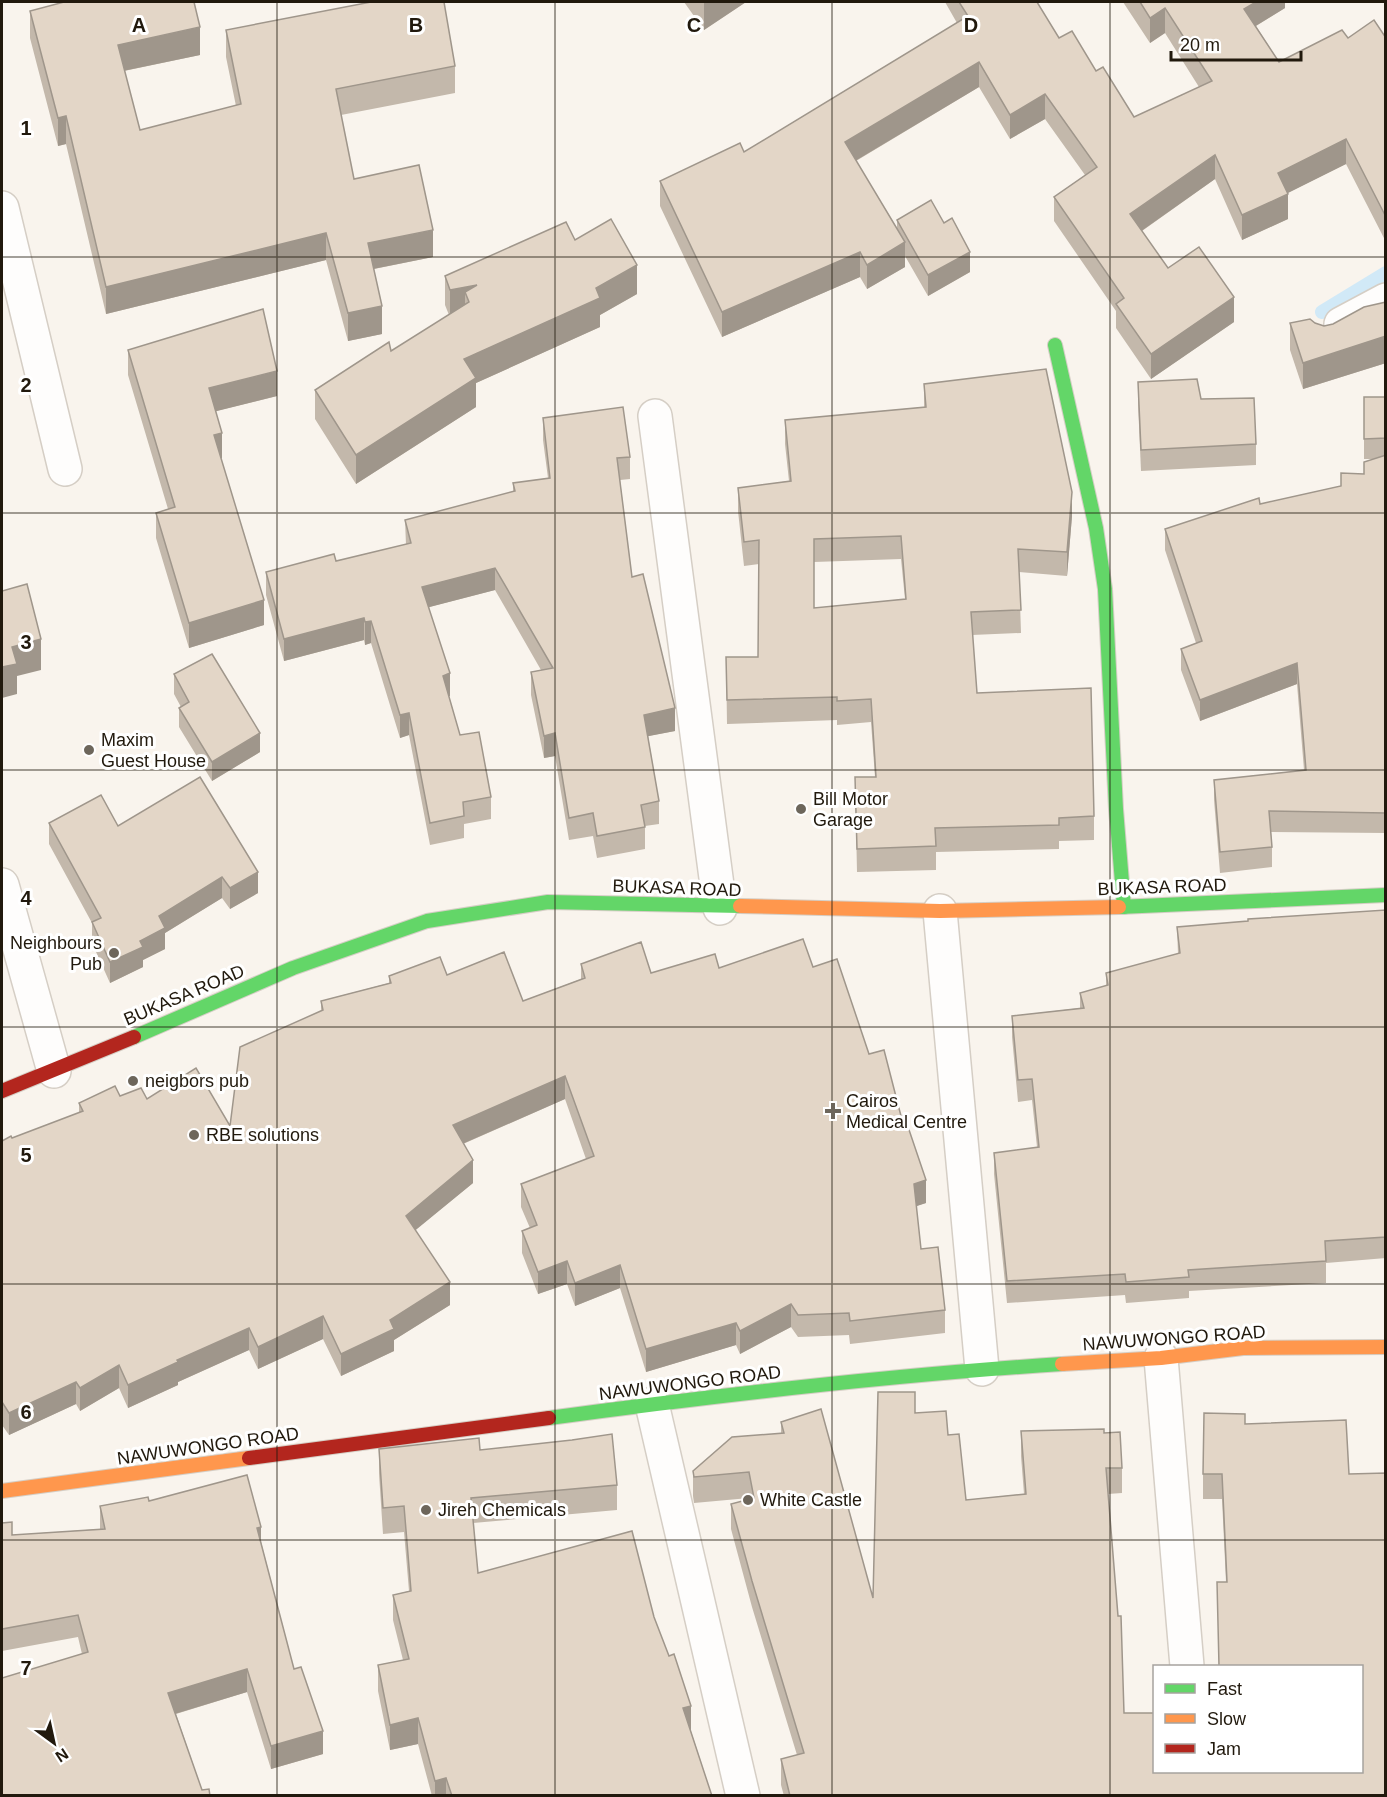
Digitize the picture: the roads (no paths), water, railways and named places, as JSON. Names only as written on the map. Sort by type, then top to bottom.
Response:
[{"type":"street","points":[[2,207],[65,469]]},
{"type":"street","points":[[1324,334],[1386,300]]},
{"type":"street","points":[[1055,345],[1096,528],[1105,589],[1116,809],[1124,907]]},
{"type":"street","points":[[655,416],[720,908]]},
{"type":"street","points":[[2,885],[54,1071]]},
{"type":"street","name":"BUKASA ROAD","points":[[2,1091],[54,1071],[292,968],[427,921],[548,902],[720,908],[939,911],[1124,907],[1386,895]]},
{"type":"street","points":[[939,911],[982,1369]]},
{"type":"street","name":"NAWUWONGO ROAD","points":[[2,1491],[652,1404],[982,1369],[1161,1358],[1243,1348],[1386,1347]]},
{"type":"street","points":[[1161,1358],[1187,1665]]},
{"type":"street","points":[[652,1404],[743,1796]]},
{"type":"waterway","points":[[1322,312],[1386,273]]},
{"type":"place","name":"Maxim Guest House","points":[[89,750]]},
{"type":"place","name":"Bill Motor Garage","points":[[801,809]]},
{"type":"place","name":"Neighbours Pub","points":[[114,953]]},
{"type":"place","name":"neigbors pub","points":[[133,1081]]},
{"type":"place","name":"Cairos Medical Centre","points":[[833,1111]]},
{"type":"place","name":"RBE solutions","points":[[194,1135]]},
{"type":"place","name":"White Castle","points":[[748,1500]]},
{"type":"place","name":"Jireh Chemicals","points":[[426,1510]]}]
